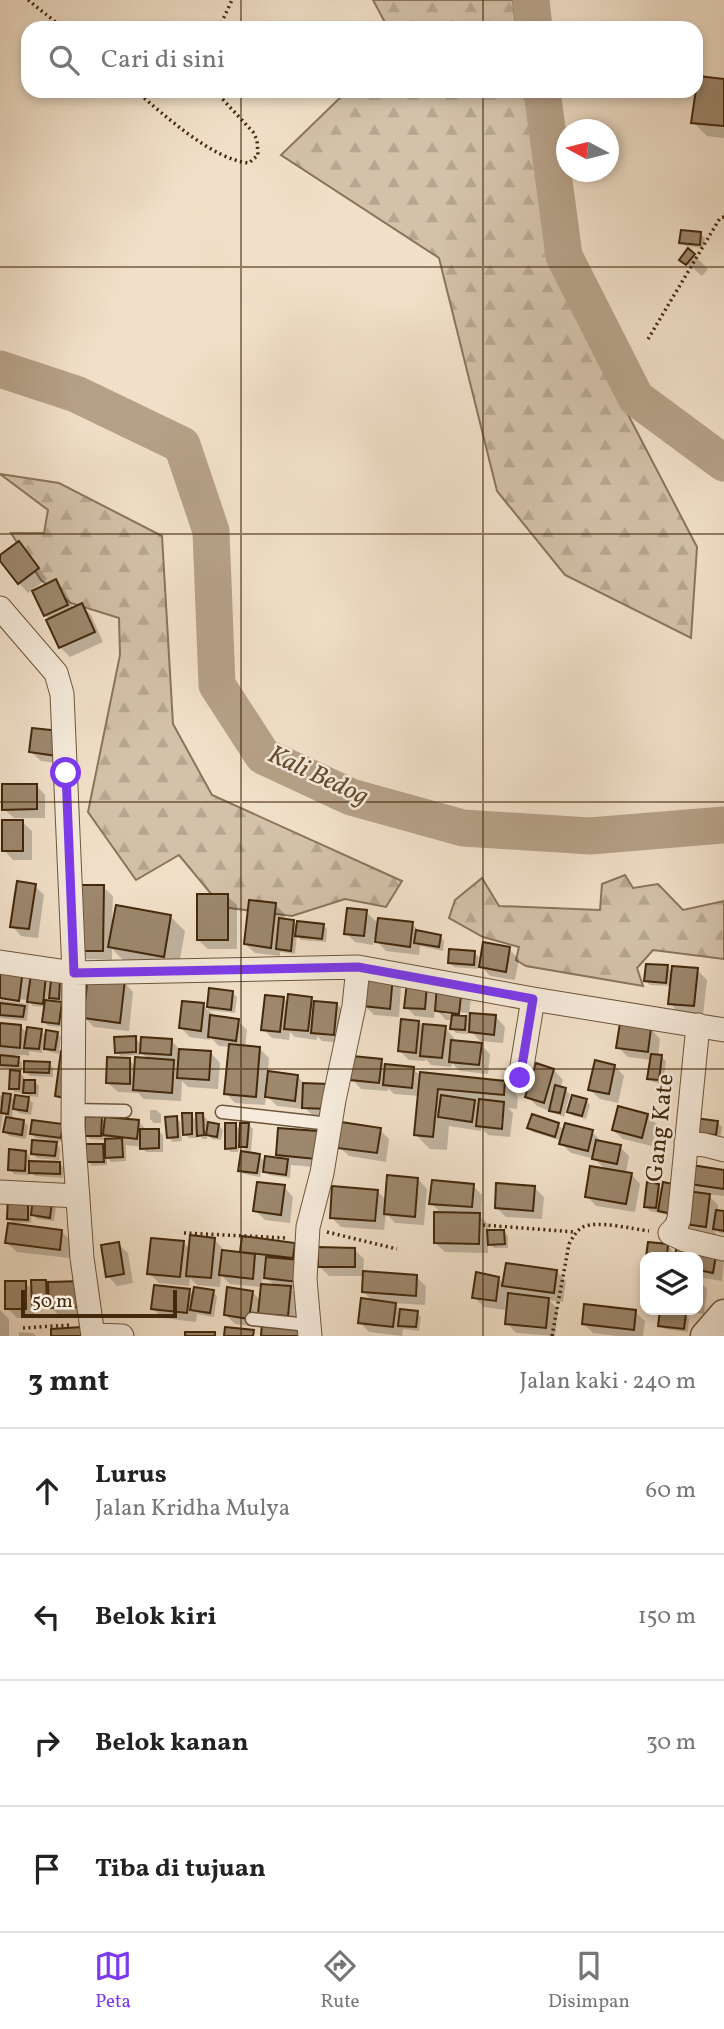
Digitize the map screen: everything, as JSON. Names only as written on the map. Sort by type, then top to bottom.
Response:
[{"type":"street","points":[[0,608],[56,673],[62,694],[74,973],[73,1110],[82,1258],[92,1332],[122,1336]]},
{"type":"street","points":[[0,962],[74,973],[358,967],[724,1030]]},
{"type":"street","points":[[309,1330],[305,1279],[307,1233],[322,1173],[354,1006],[358,967]]},
{"type":"street","points":[[520,1078],[533,999]]},
{"type":"street","name":"Gang Kate","points":[[670,1233],[679,1219],[698,1025]]},
{"type":"street","points":[[686,1143],[724,1150]]},
{"type":"street","points":[[0,1192],[78,1196]]},
{"type":"street","points":[[670,1233],[685,1241],[724,1249]]},
{"type":"street","points":[[705,1336],[724,1314]]},
{"type":"lane","points":[[73,1110],[125,1111]]},
{"type":"lane","points":[[222,1112],[330,1124]]},
{"type":"lane","points":[[252,1319],[309,1330]]},
{"type":"path","points":[[29,0],[54,21]]},
{"type":"path","points":[[222,21],[232,0]]},
{"type":"path","points":[[145,98],[203,144],[238,162],[249,163],[258,155],[257,140],[253,132],[221,98]]},
{"type":"path","points":[[648,339],[720,218],[724,217]]},
{"type":"path","points":[[552,1336],[569,1244],[576,1232],[586,1225],[597,1224],[670,1233]]},
{"type":"path","points":[[483,1225],[576,1232]]},
{"type":"path","points":[[184,1233],[307,1233],[397,1249]]},
{"type":"path","points":[[23,1328],[92,1332]]},
{"type":"green space","points":[[373,0],[513,0],[515,21],[384,21]]},
{"type":"green space","points":[[340,98],[526,98],[549,263],[697,547],[691,638],[565,575],[497,491],[439,258],[281,155]]},
{"type":"green space","points":[[0,474],[59,483],[162,536],[173,724],[212,795],[402,881],[386,907],[345,899],[292,916],[222,907],[179,855],[136,880],[88,812],[120,655],[119,618],[71,603],[41,580],[11,533],[44,533],[48,510]]},
{"type":"green space","points":[[625,875],[633,888],[658,884],[683,910],[724,901],[724,959],[653,950],[637,968],[643,986],[526,966],[516,960],[519,947],[483,937],[449,918],[455,900],[482,878],[499,906],[600,910],[602,884]]},
{"type":"building","points":[[703,77],[724,79],[724,126],[691,123],[695,98],[703,98]]},
{"type":"building","points":[[681,230],[701,232],[700,245],[679,243]]},
{"type":"building","points":[[688,248],[695,254],[686,265],[679,260]]},
{"type":"building","points":[[19,541],[39,568],[18,584],[0,561],[0,555]]},
{"type":"building","points":[[56,579],[68,605],[44,616],[32,591]]},
{"type":"building","points":[[82,603],[95,632],[59,648],[46,620]]},
{"type":"building","points":[[32,728],[60,731],[57,756],[29,752]]},
{"type":"building","points":[[2,784],[37,784],[37,809],[2,810]]},
{"type":"building","points":[[2,820],[23,820],[23,851],[2,851]]},
{"type":"building","points":[[17,881],[36,884],[29,929],[10,927]]},
{"type":"building","points":[[77,885],[104,885],[103,951],[76,951]]},
{"type":"building","points":[[197,894],[228,894],[228,940],[197,940]]},
{"type":"building","points":[[249,900],[276,903],[271,948],[244,944]]},
{"type":"building","points":[[116,905],[171,915],[164,957],[108,947]]},
{"type":"building","points":[[347,908],[367,910],[364,936],[344,934]]},
{"type":"building","points":[[279,918],[294,920],[291,951],[276,949]]},
{"type":"building","points":[[378,918],[413,922],[410,947],[375,942]]},
{"type":"building","points":[[297,921],[324,924],[322,939],[295,936]]},
{"type":"building","points":[[416,930],[441,935],[439,947],[414,943]]},
{"type":"building","points":[[483,942],[510,947],[506,972],[479,967]]},
{"type":"building","points":[[449,949],[475,951],[474,965],[448,963]]},
{"type":"building","points":[[646,964],[668,965],[666,983],[644,981]]},
{"type":"building","points":[[672,966],[698,968],[694,1006],[668,1004]]},
{"type":"building","points":[[0,967],[23,969],[19,1001],[0,998]]},
{"type":"building","points":[[31,974],[46,976],[43,1004],[27,1002]]},
{"type":"building","points":[[366,974],[393,976],[390,1009],[363,1006]]},
{"type":"building","points":[[88,976],[125,980],[120,1023],[83,1018]]},
{"type":"building","points":[[51,981],[60,981],[59,999],[49,998]]},
{"type":"building","points":[[407,982],[427,984],[425,1009],[404,1008]]},
{"type":"building","points":[[437,984],[462,986],[459,1014],[435,1011]]},
{"type":"building","points":[[209,988],[233,991],[231,1010],[207,1007]]},
{"type":"building","points":[[288,994],[312,997],[308,1031],[284,1029]]},
{"type":"building","points":[[265,995],[284,997],[280,1032],[261,1030]]},
{"type":"building","points":[[45,1000],[62,1002],[59,1024],[42,1022]]},
{"type":"building","points":[[182,1001],[204,1003],[201,1031],[179,1028]]},
{"type":"building","points":[[314,1001],[337,1003],[334,1035],[311,1033]]},
{"type":"building","points":[[0,1003],[25,1006],[23,1017],[0,1015]]},
{"type":"building","points":[[470,1013],[496,1015],[494,1035],[469,1032]]},
{"type":"building","points":[[210,1015],[239,1019],[236,1041],[208,1037]]},
{"type":"building","points":[[452,1015],[466,1016],[465,1030],[450,1029]]},
{"type":"building","points":[[401,1019],[419,1021],[416,1053],[398,1051]]},
{"type":"building","points":[[0,1023],[21,1025],[20,1048],[0,1046]]},
{"type":"building","points":[[620,1023],[651,1028],[648,1052],[616,1048]]},
{"type":"building","points":[[423,1024],[446,1026],[442,1058],[420,1056]]},
{"type":"building","points":[[27,1027],[42,1029],[39,1049],[24,1048]]},
{"type":"building","points":[[46,1030],[58,1032],[55,1050],[44,1049]]},
{"type":"building","points":[[136,1036],[136,1052],[115,1053],[114,1037]]},
{"type":"building","points":[[141,1037],[172,1039],[171,1055],[140,1053]]},
{"type":"building","points":[[451,1040],[482,1043],[479,1065],[449,1062]]},
{"type":"building","points":[[229,1044],[260,1047],[256,1097],[224,1094]]},
{"type":"building","points":[[179,1049],[211,1051],[209,1080],[177,1078]]},
{"type":"building","points":[[61,1051],[71,1052],[64,1098],[55,1096]]},
{"type":"building","points":[[651,1054],[662,1055],[659,1080],[647,1079]]},
{"type":"building","points":[[0,1055],[19,1057],[18,1066],[0,1065]]},
{"type":"building","points":[[352,1056],[382,1059],[379,1083],[350,1080]]},
{"type":"building","points":[[107,1057],[130,1058],[130,1084],[106,1083]]},
{"type":"building","points":[[135,1057],[174,1060],[172,1093],[133,1090]]},
{"type":"building","points":[[595,1060],[615,1065],[609,1094],[588,1090]]},
{"type":"building","points":[[24,1061],[50,1062],[49,1073],[24,1072]]},
{"type":"building","points":[[536,1063],[554,1069],[544,1103],[525,1097]]},
{"type":"building","points":[[385,1064],[414,1067],[412,1088],[383,1085]]},
{"type":"building","points":[[10,1070],[20,1071],[19,1089],[9,1089]]},
{"type":"building","points":[[268,1071],[298,1075],[295,1101],[265,1097]]},
{"type":"building","points":[[420,1072],[505,1081],[504,1095],[438,1089],[433,1137],[414,1135]]},
{"type":"building","points":[[24,1080],[35,1080],[35,1093],[23,1093]]},
{"type":"building","points":[[303,1083],[329,1084],[328,1109],[302,1108]]},
{"type":"building","points":[[555,1085],[566,1088],[560,1113],[549,1111]]},
{"type":"building","points":[[3,1093],[11,1094],[8,1114],[1,1113]]},
{"type":"building","points":[[15,1095],[29,1097],[27,1111],[13,1109]]},
{"type":"building","points":[[441,1095],[475,1100],[472,1122],[438,1117]]},
{"type":"building","points":[[572,1095],[587,1099],[582,1116],[567,1112]]},
{"type":"building","points":[[479,1099],[504,1102],[502,1129],[476,1126]]},
{"type":"building","points":[[618,1106],[648,1114],[642,1138],[612,1130]]},
{"type":"building","points":[[182,1113],[192,1113],[192,1134],[183,1135]]},
{"type":"building","points":[[196,1113],[203,1113],[204,1135],[197,1136]]},
{"type":"building","points":[[532,1114],[559,1123],[555,1137],[527,1128]]},
{"type":"building","points":[[85,1116],[102,1116],[101,1136],[84,1136]]},
{"type":"building","points":[[177,1116],[178,1137],[167,1138],[165,1117]]},
{"type":"building","points":[[6,1117],[24,1120],[22,1135],[3,1132]]},
{"type":"building","points":[[105,1117],[139,1120],[137,1139],[103,1135]]},
{"type":"building","points":[[695,1118],[718,1121],[716,1135],[693,1133]]},
{"type":"building","points":[[32,1120],[63,1124],[61,1138],[30,1134]]},
{"type":"building","points":[[208,1122],[219,1124],[217,1137],[206,1135]]},
{"type":"building","points":[[341,1122],[381,1128],[377,1153],[337,1148]]},
{"type":"building","points":[[225,1123],[236,1123],[236,1148],[225,1149]]},
{"type":"building","points":[[240,1123],[249,1123],[247,1147],[239,1147]]},
{"type":"building","points":[[565,1123],[593,1130],[588,1151],[559,1144]]},
{"type":"building","points":[[278,1128],[318,1131],[316,1159],[276,1155]]},
{"type":"building","points":[[140,1129],[159,1129],[159,1148],[140,1149]]},
{"type":"building","points":[[122,1138],[123,1157],[105,1158],[105,1139]]},
{"type":"building","points":[[32,1140],[57,1142],[55,1156],[31,1154]]},
{"type":"building","points":[[596,1140],[621,1145],[617,1164],[592,1159]]},
{"type":"building","points":[[86,1144],[103,1144],[104,1162],[86,1162]]},
{"type":"building","points":[[9,1149],[26,1151],[25,1171],[8,1170]]},
{"type":"building","points":[[241,1151],[260,1154],[257,1173],[238,1171]]},
{"type":"building","points":[[265,1156],[288,1159],[286,1175],[263,1172]]},
{"type":"building","points":[[29,1161],[60,1162],[60,1174],[29,1173]]},
{"type":"building","points":[[685,1164],[724,1170],[724,1189],[682,1183]]},
{"type":"building","points":[[590,1166],[632,1173],[626,1204],[585,1197]]},
{"type":"building","points":[[387,1175],[418,1178],[415,1217],[384,1214]]},
{"type":"building","points":[[432,1180],[474,1184],[472,1207],[429,1204]]},
{"type":"building","points":[[257,1182],[285,1185],[281,1215],[253,1211]]},
{"type":"building","points":[[647,1182],[659,1184],[656,1208],[644,1207]]},
{"type":"building","points":[[663,1182],[678,1185],[673,1214],[658,1211]]},
{"type":"building","points":[[496,1183],[535,1186],[533,1211],[495,1208]]},
{"type":"building","points":[[332,1186],[378,1190],[375,1221],[330,1218]]},
{"type":"building","points":[[687,1191],[710,1194],[706,1227],[684,1224]]},
{"type":"building","points":[[8,1197],[28,1198],[28,1220],[7,1219]]},
{"type":"building","points":[[33,1198],[52,1201],[50,1218],[31,1215]]},
{"type":"building","points":[[716,1210],[724,1211],[724,1231],[713,1229]]},
{"type":"building","points":[[434,1212],[480,1213],[479,1244],[434,1243]]},
{"type":"building","points":[[8,1223],[62,1230],[60,1250],[5,1243]]},
{"type":"building","points":[[487,1230],[504,1230],[505,1244],[488,1245]]},
{"type":"building","points":[[190,1235],[215,1238],[211,1278],[186,1276]]},
{"type":"building","points":[[242,1236],[295,1243],[293,1258],[240,1252]]},
{"type":"building","points":[[151,1238],[184,1241],[180,1277],[147,1274]]},
{"type":"building","points":[[119,1242],[124,1274],[106,1277],[101,1245]]},
{"type":"building","points":[[648,1242],[668,1244],[667,1252],[647,1252]]},
{"type":"building","points":[[677,1243],[717,1249],[713,1273],[703,1271],[703,1252],[676,1252]]},
{"type":"building","points":[[318,1247],[355,1248],[355,1267],[318,1267]]},
{"type":"building","points":[[222,1250],[255,1254],[253,1279],[219,1275]]},
{"type":"building","points":[[266,1257],[300,1260],[298,1282],[264,1278]]},
{"type":"building","points":[[506,1263],[557,1270],[554,1293],[502,1286]]},
{"type":"building","points":[[363,1271],[417,1275],[416,1296],[362,1292]]},
{"type":"building","points":[[476,1272],[499,1277],[496,1301],[472,1298]]},
{"type":"building","points":[[31,1280],[46,1280],[47,1304],[32,1304]]},
{"type":"building","points":[[5,1281],[26,1281],[26,1309],[5,1309]]},
{"type":"building","points":[[82,1281],[83,1307],[49,1308],[48,1282]]},
{"type":"building","points":[[261,1284],[291,1286],[288,1316],[258,1314]]},
{"type":"building","points":[[154,1285],[190,1289],[187,1313],[151,1309]]},
{"type":"building","points":[[194,1287],[214,1290],[210,1313],[190,1310]]},
{"type":"building","points":[[227,1287],[253,1291],[249,1319],[224,1315]]},
{"type":"building","points":[[508,1293],[549,1298],[546,1328],[505,1324]]},
{"type":"building","points":[[361,1298],[396,1303],[393,1327],[358,1323]]},
{"type":"building","points":[[584,1304],[636,1310],[634,1330],[582,1324]]},
{"type":"building","points":[[400,1309],[418,1311],[416,1327],[398,1326]]},
{"type":"building","points":[[659,1315],[686,1315],[684,1329],[658,1326]]},
{"type":"building","points":[[262,1323],[306,1327],[305,1336],[261,1336]]},
{"type":"building","points":[[81,1327],[81,1336],[51,1336],[51,1329]]},
{"type":"building","points":[[225,1327],[254,1330],[253,1336],[224,1336]]},
{"type":"building","points":[[185,1332],[215,1332],[215,1336],[185,1336]]},
{"type":"waterway","name":"Kali Bedog","points":[[531,0],[533,21]]},
{"type":"waterway","name":"Kali Bedog","points":[[543,98],[564,256],[636,398],[724,463]]},
{"type":"waterway","name":"Kali Bedog","points":[[0,369],[76,394],[182,445],[211,531],[217,685],[263,756],[351,797],[463,828],[590,836],[724,825]]},
{"type":"route","points":[[66,773],[74,973],[358,967],[533,999],[520,1078]]}]
